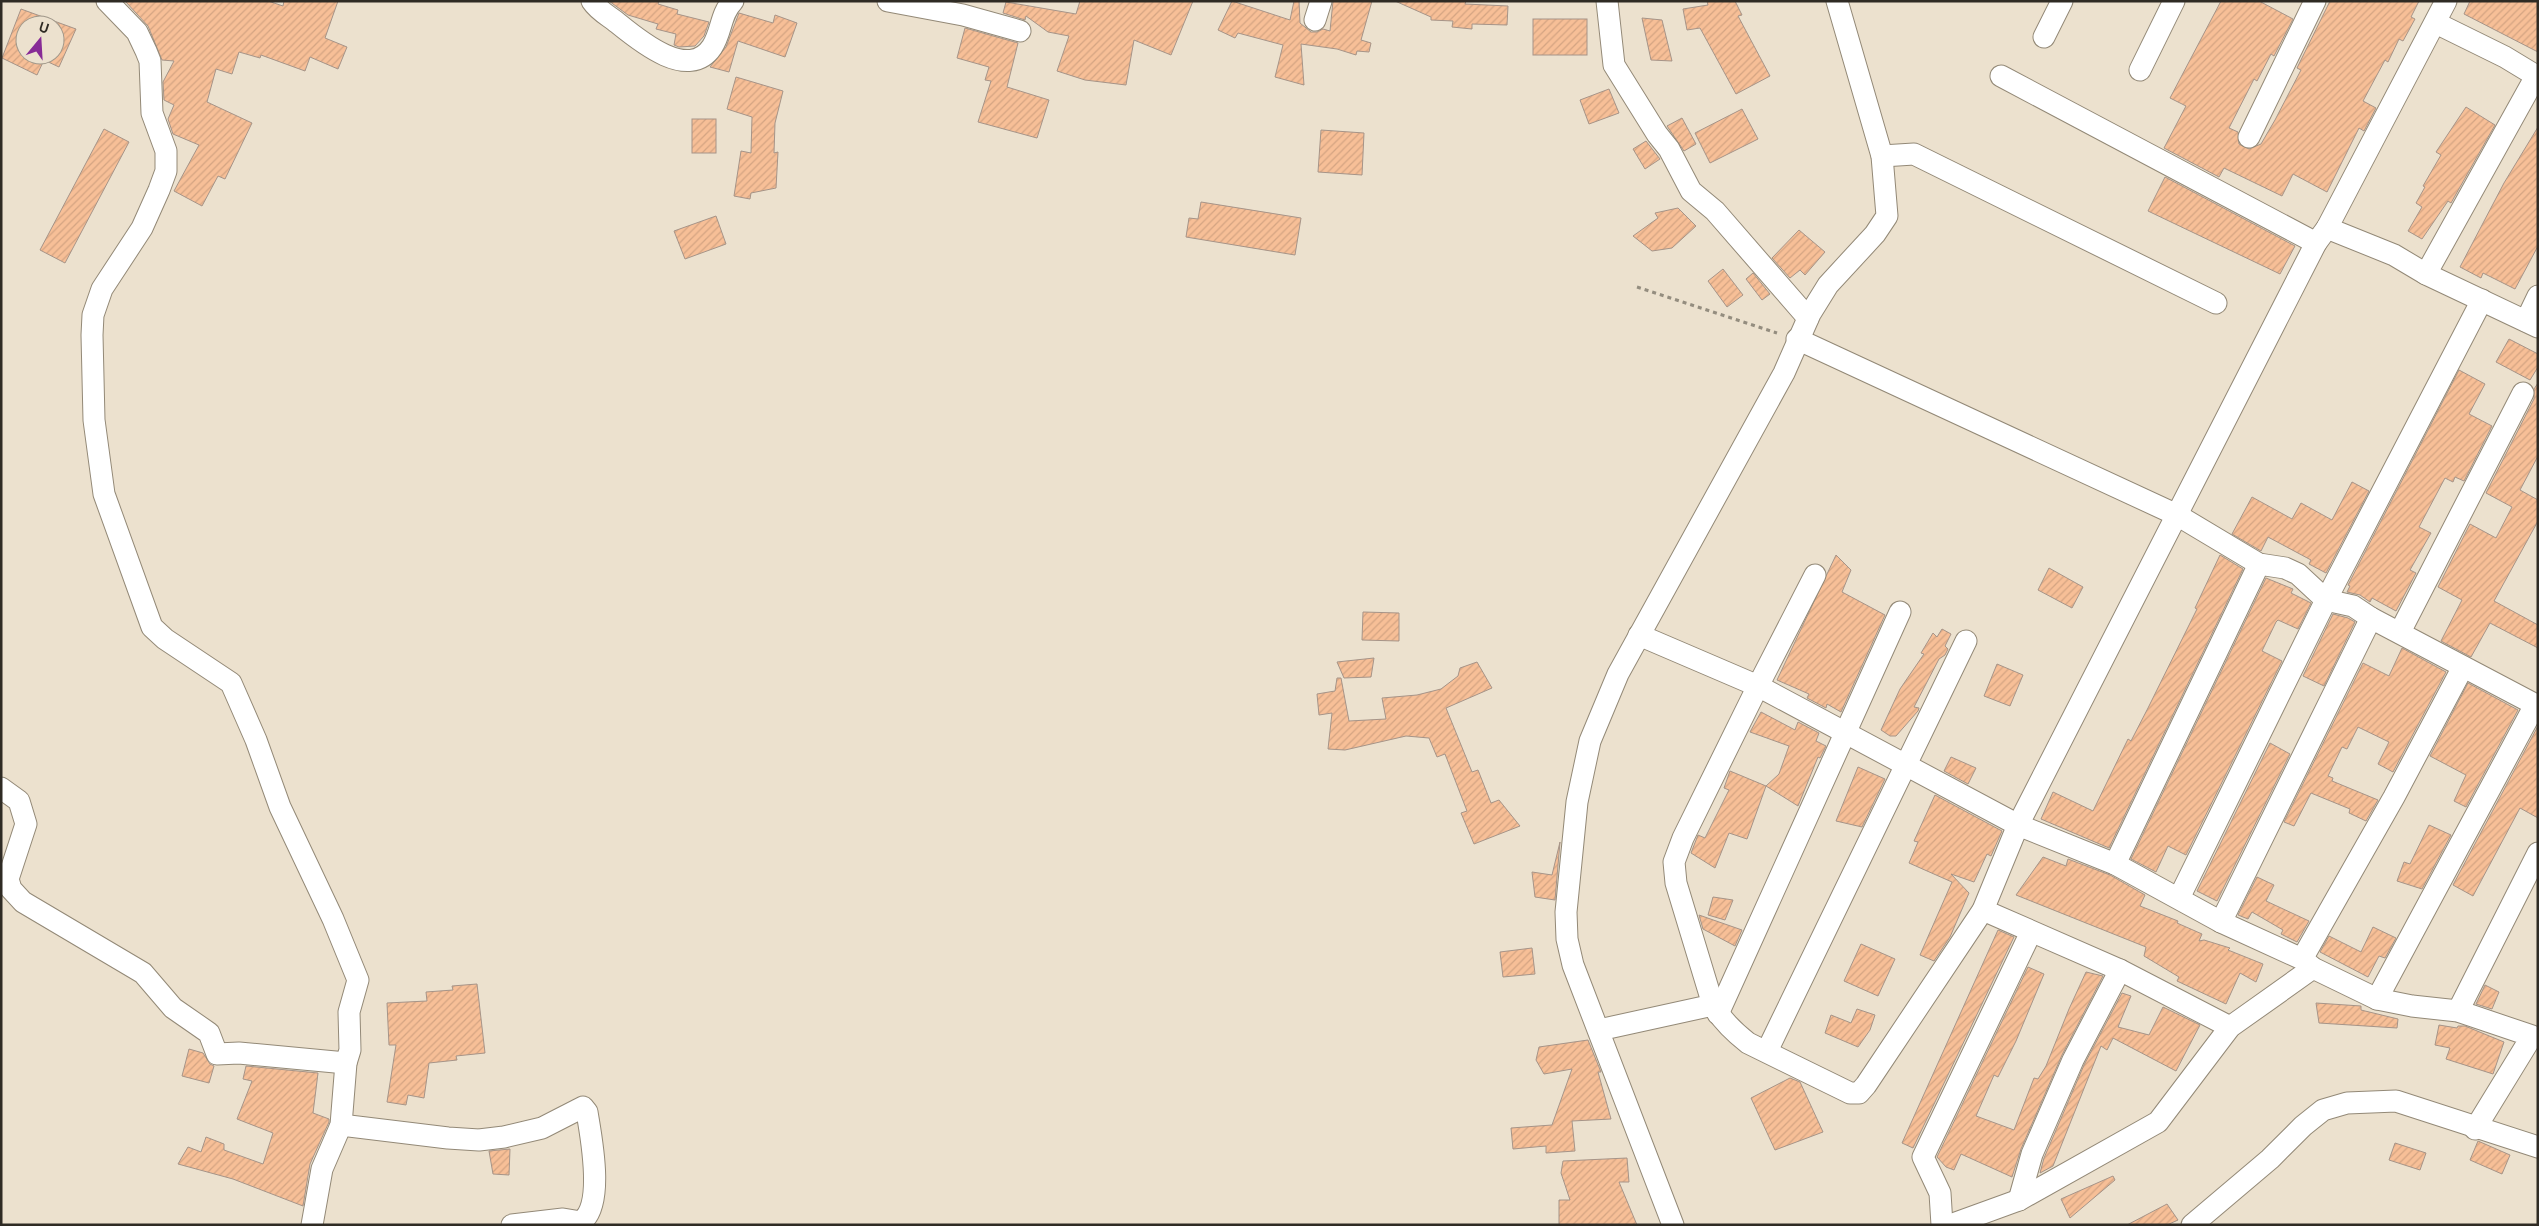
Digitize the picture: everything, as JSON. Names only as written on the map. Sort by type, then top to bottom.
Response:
[{"type":"street","points":[[107,1],[137,32],[150,61],[152,112],[166,151],[166,172],[142,228],[102,289],[93,315],[94,420],[104,494],[152,627],[165,639],[231,683],[256,740],[280,807],[333,919],[358,980],[349,1012],[350,1050],[346,1063],[341,1125],[322,1169],[312,1225]]},
{"type":"street","points":[[592,1],[634,38],[667,56],[685,60],[700,57],[713,46],[726,8],[733,1]]},
{"type":"street","points":[[888,1],[963,15],[1020,31]]},
{"type":"street","points":[[1607,1],[1614,65],[1657,134],[1669,149],[1691,191],[1715,211],[1808,318]]},
{"type":"street","points":[[1673,1225],[1573,965],[1567,939],[1566,912],[1570,863],[1579,792],[1590,741],[1618,674],[1784,373],[1797,339],[1808,318],[1828,285],[1875,234],[1887,216],[1882,156],[1837,1]]},
{"type":"street","points":[[2044,37],[2062,1]]},
{"type":"street","points":[[2140,70],[2174,1]]},
{"type":"street","points":[[2249,137],[2314,1]]},
{"type":"street","points":[[1815,575],[1758,686],[1674,862],[1676,883],[1716,1010],[1748,1043],[1850,1093],[1858,1093],[1983,910],[2018,825],[2321,235],[2436,23],[2446,1]]},
{"type":"street","points":[[2426,274],[2537,77],[2505,57],[2436,23]]},
{"type":"street","points":[[2001,76],[2321,235],[2394,255],[2426,274],[2532,324],[2538,296]]},
{"type":"street","points":[[1882,156],[1914,154],[2216,303]]},
{"type":"street","points":[[2178,898],[2326,600],[2482,300]]},
{"type":"street","points":[[1797,339],[2177,515],[2259,564],[2285,568],[2298,574],[2326,600],[2353,606],[2371,618],[2536,706],[2377,998]]},
{"type":"street","points":[[2400,632],[2523,393]]},
{"type":"street","points":[[2115,864],[2259,564]]},
{"type":"street","points":[[1716,1010],[1847,733],[1900,612]]},
{"type":"street","points":[[2222,922],[2371,618]]},
{"type":"street","points":[[1639,635],[1758,686],[2018,825],[2115,864],[2222,922],[2377,998],[2412,1006],[2458,1011],[2535,1031],[2475,1129]]},
{"type":"street","points":[[1767,1051],[1904,765],[1966,641]]},
{"type":"street","points":[[1950,1225],[2020,1200],[2158,1122],[2230,1027],[2307,964],[2463,667]]},
{"type":"street","points":[[1,788],[19,801],[26,824],[8,879],[11,889],[23,902],[143,973],[173,1008],[208,1033],[216,1054],[239,1052],[346,1063]]},
{"type":"street","points":[[2458,1011],[2538,853]]},
{"type":"street","points":[[1983,910],[2120,970],[2230,1027]]},
{"type":"street","points":[[1942,1225],[1940,1193],[1923,1157],[2031,932]]},
{"type":"street","points":[[2020,1200],[2032,1154],[2073,1060],[2120,970]]},
{"type":"street","points":[[1598,1030],[1716,1010]]},
{"type":"street","points":[[2192,1225],[2323,1110],[2347,1103],[2396,1101],[2475,1129],[2538,1147]]},
{"type":"street","points":[[341,1125],[479,1140],[504,1137],[542,1128],[583,1107],[587,1112],[595,1162],[595,1184],[586,1218],[581,1222],[554,1219],[512,1225]]},
{"type":"path","points":[[1637,287],[1797,339]]},
{"type":"building","points":[[125,1],[268,1],[283,6],[284,1],[338,1],[325,38],[347,47],[338,69],[310,57],[305,71],[261,55],[260,58],[239,52],[232,74],[216,69],[207,102],[252,123],[225,179],[218,176],[202,206],[174,191],[199,145],[173,134],[168,119],[174,105],[164,100],[163,82],[174,61],[162,60],[148,26]]},
{"type":"building","points":[[609,1],[659,1],[658,4],[678,10],[677,14],[709,22],[704,36],[695,46],[679,47],[674,45],[676,34],[656,29],[658,24],[628,15]]},
{"type":"building","points":[[1080,1],[1193,1],[1171,55],[1134,40],[1126,85],[1085,80],[1057,71],[1069,36],[1048,32],[1026,16],[1025,20],[1003,13],[1006,2],[1076,14]]},
{"type":"building","points":[[1232,1],[1290,20],[1294,1],[1299,1],[1300,23],[1311,32],[1317,32],[1323,29],[1330,31],[1333,1],[1372,1],[1361,40],[1371,43],[1369,52],[1357,51],[1356,55],[1337,49],[1301,44],[1304,85],[1275,77],[1283,45],[1238,33],[1235,38],[1218,30]]},
{"type":"building","points":[[1395,1],[1466,1],[1465,4],[1508,6],[1507,25],[1472,24],[1472,29],[1452,27],[1453,21],[1431,20],[1431,17]]},
{"type":"building","points":[[1707,1],[1735,1],[1742,15],[1738,16],[1770,76],[1736,94],[1700,28],[1687,30],[1683,9],[1708,5]]},
{"type":"building","points":[[2221,1],[2259,1],[2293,19],[2274,56],[2271,54],[2257,81],[2254,79],[2229,128],[2238,132],[2239,144],[2249,149],[2261,144],[2275,120],[2301,70],[2297,68],[2330,1],[2419,1],[2411,17],[2415,19],[2403,41],[2399,39],[2388,62],[2385,60],[2363,101],[2376,108],[2364,131],[2359,128],[2327,192],[2293,174],[2282,196],[2224,168],[2219,177],[2164,148],[2186,106],[2170,98]]},
{"type":"building","points":[[2470,1],[2538,1],[2538,52],[2464,14]]},
{"type":"building","points":[[21,9],[38,15],[19,15]]},
{"type":"building","points":[[739,13],[773,23],[775,15],[797,23],[785,57],[738,41],[729,72],[710,67],[726,47]]},
{"type":"building","points":[[1642,18],[1662,20],[1672,61],[1651,60]]},
{"type":"building","points":[[1533,19],[1587,19],[1587,55],[1533,55]]},
{"type":"building","points":[[15,24],[15,64],[2,58]]},
{"type":"building","points":[[65,25],[76,29],[65,54]]},
{"type":"building","points":[[965,28],[1018,43],[1007,87],[1049,100],[1037,138],[978,122],[991,81],[985,80],[989,67],[957,58]]},
{"type":"building","points":[[16,65],[42,65],[37,75]]},
{"type":"building","points":[[736,77],[783,91],[775,123],[774,153],[778,152],[776,188],[751,193],[750,199],[734,196],[741,151],[751,153],[752,117],[727,109]]},
{"type":"building","points":[[1609,89],[1619,113],[1589,124],[1580,100]]},
{"type":"building","points":[[2466,107],[2495,125],[2451,203],[2448,201],[2422,239],[2408,231],[2422,207],[2416,203],[2425,187],[2423,186],[2441,155],[2436,152]]},
{"type":"building","points":[[1742,109],[1758,139],[1710,163],[1695,133]]},
{"type":"building","points":[[1682,118],[1696,144],[1684,151],[1667,126]]},
{"type":"building","points":[[692,119],[716,119],[716,153],[692,153]]},
{"type":"building","points":[[2538,127],[2538,246],[2515,289],[2483,273],[2481,278],[2460,267],[2504,183]]},
{"type":"building","points":[[104,129],[129,142],[65,263],[40,250]]},
{"type":"building","points":[[1321,130],[1364,133],[1362,175],[1318,172]]},
{"type":"building","points":[[1646,141],[1660,159],[1645,169],[1633,149]]},
{"type":"building","points":[[2165,177],[2295,246],[2280,274],[2148,211]]},
{"type":"building","points":[[1201,202],[1301,218],[1295,255],[1186,237],[1189,218],[1198,219]]},
{"type":"building","points":[[1678,208],[1696,226],[1672,248],[1652,251],[1633,236],[1658,218],[1655,213]]},
{"type":"building","points":[[716,216],[726,244],[685,259],[674,231]]},
{"type":"building","points":[[1799,230],[1825,252],[1805,275],[1800,270],[1790,278],[1772,258]]},
{"type":"building","points":[[1723,269],[1743,295],[1727,307],[1708,281]]},
{"type":"building","points":[[1753,273],[1770,294],[1762,300],[1746,279]]},
{"type":"building","points":[[2509,339],[2538,354],[2538,367],[2530,380],[2496,362]]},
{"type":"building","points":[[2459,370],[2485,384],[2469,414],[2492,426],[2464,481],[2455,477],[2453,482],[2445,478],[2419,527],[2431,533],[2410,570],[2416,573],[2396,611],[2372,598],[2370,602],[2360,595],[2347,592],[2350,586],[2348,585]]},
{"type":"building","points":[[2538,383],[2538,456],[2520,490],[2538,500],[2538,521],[2494,601],[2538,625],[2538,648],[2490,623],[2471,657],[2441,641],[2462,600],[2438,587],[2470,524],[2496,538],[2512,507],[2486,493],[2534,399],[2534,389]]},
{"type":"building","points":[[2352,482],[2369,491],[2326,573],[2309,564],[2311,560],[2268,537],[2261,551],[2232,534],[2252,497],[2292,519],[2301,503],[2332,520]]},
{"type":"building","points":[[1836,555],[1851,570],[1842,592],[1885,615],[1841,712],[1827,704],[1826,708],[1807,698],[1809,694],[1777,680]]},
{"type":"building","points":[[2220,555],[2243,569],[2109,848],[2041,819],[2053,792],[2093,811],[2128,739],[2131,741],[2148,708],[2197,609],[2195,608]]},
{"type":"building","points":[[2049,568],[2083,587],[2072,608],[2038,590]]},
{"type":"building","points":[[2266,578],[2293,589],[2291,593],[2311,603],[2298,629],[2278,620],[2276,622],[2262,651],[2282,661],[2186,855],[2168,846],[2156,872],[2131,859]]},
{"type":"building","points":[[1363,612],[1399,613],[1399,641],[1362,640]]},
{"type":"building","points":[[2333,614],[2355,622],[2324,686],[2303,676]]},
{"type":"building","points":[[1942,629],[1951,634],[1945,646],[1948,649],[1945,655],[1939,659],[1914,707],[1919,708],[1918,711],[1896,736],[1890,736],[1881,730],[1900,689],[1924,654],[1921,653],[1933,633],[1937,637]]},
{"type":"building","points":[[2402,648],[2446,672],[2393,772],[2378,764],[2389,742],[2358,727],[2347,749],[2342,747],[2328,776],[2333,778],[2332,781],[2378,800],[2366,821],[2349,813],[2350,809],[2311,793],[2294,826],[2284,822],[2363,663],[2389,676]]},
{"type":"building","points":[[1374,658],[1371,677],[1344,678],[1337,662]]},
{"type":"building","points":[[1477,662],[1492,688],[1446,708],[1472,772],[1478,770],[1491,803],[1499,800],[1520,826],[1474,844],[1461,813],[1467,811],[1445,754],[1437,757],[1429,738],[1406,736],[1345,750],[1328,749],[1332,713],[1319,715],[1317,694],[1335,691],[1337,678],[1341,678],[1349,721],[1386,719],[1382,698],[1417,695],[1441,689],[1458,676],[1460,668]]},
{"type":"building","points":[[1997,664],[2023,675],[2010,706],[1984,696]]},
{"type":"building","points":[[2468,683],[2518,710],[2466,807],[2454,801],[2466,775],[2430,756]]},
{"type":"building","points":[[1761,712],[1795,730],[1798,722],[1819,733],[1816,741],[1826,746],[1820,758],[1818,757],[1798,806],[1766,786],[1779,774],[1789,746],[1750,732]]},
{"type":"building","points":[[2538,726],[2538,818],[2520,808],[2473,896],[2453,885]]},
{"type":"building","points":[[2270,743],[2290,754],[2217,901],[2197,891]]},
{"type":"building","points":[[1951,757],[1976,768],[1968,784],[1944,771]]},
{"type":"building","points":[[1858,767],[1885,779],[1862,827],[1836,821]]},
{"type":"building","points":[[1730,771],[1766,786],[1747,839],[1729,833],[1715,868],[1691,853],[1698,835],[1705,838],[1729,790],[1724,788]]},
{"type":"building","points":[[1935,795],[2002,831],[1991,856],[1987,854],[1974,882],[1951,874],[1969,893],[1950,937],[1934,961],[1920,955],[1952,882],[1909,863],[1918,842],[1914,841]]},
{"type":"building","points":[[2429,825],[2451,835],[2422,889],[2397,881],[2404,862],[2410,864]]},
{"type":"building","points":[[1560,842],[1555,900],[1535,897],[1532,872],[1552,875]]},
{"type":"building","points":[[2043,857],[2066,866],[2068,859],[2110,875],[2145,895],[2140,906],[2178,921],[2177,923],[2202,934],[2199,941],[2204,940],[2230,948],[2228,950],[2263,964],[2256,982],[2240,973],[2226,1004],[2177,981],[2179,977],[2144,956],[2146,947],[2016,895]]},
{"type":"building","points":[[2257,877],[2274,885],[2266,901],[2309,921],[2297,942],[2281,934],[2283,930],[2252,912],[2248,919],[2238,915]]},
{"type":"building","points":[[1713,897],[1733,900],[1725,920],[1708,915]]},
{"type":"building","points":[[1699,915],[1742,930],[1735,946],[1703,929]]},
{"type":"building","points":[[2373,927],[2396,938],[2385,958],[2379,956],[2368,977],[2320,952],[2329,936],[2361,952]]},
{"type":"building","points":[[1998,930],[2014,937],[1913,1148],[1902,1143]]},
{"type":"building","points":[[1861,944],[1895,959],[1878,996],[1844,981]]},
{"type":"building","points":[[1532,948],[1535,974],[1503,977],[1500,952]]},
{"type":"building","points":[[2028,967],[2044,974],[2016,1041],[1998,1077],[1994,1075],[1976,1116],[2014,1130],[2034,1078],[2038,1079],[2046,1066],[2086,972],[2103,976],[2062,1055],[2021,1149],[2012,1177],[1961,1154],[1954,1170],[1946,1167],[1937,1157]]},
{"type":"building","points":[[477,984],[485,1053],[456,1056],[457,1060],[429,1063],[424,1098],[408,1095],[406,1105],[387,1102],[396,1045],[389,1045],[387,1003],[427,1001],[426,992],[453,990],[452,986]]},
{"type":"building","points":[[2485,985],[2499,992],[2492,1009],[2476,1004]]},
{"type":"building","points":[[2122,993],[2131,996],[2118,1027],[2149,1035],[2163,1007],[2200,1025],[2176,1071],[2113,1038],[2107,1050],[2101,1046],[2053,1166],[2040,1173],[2044,1158],[2084,1065]]},
{"type":"building","points":[[2316,1003],[2361,1006],[2361,1010],[2398,1019],[2397,1028],[2319,1023]]},
{"type":"building","points":[[1857,1009],[1875,1015],[1870,1030],[1858,1047],[1825,1033],[1831,1015],[1851,1023]]},
{"type":"building","points":[[2439,1025],[2457,1028],[2458,1026],[2465,1026],[2504,1042],[2493,1074],[2446,1059],[2450,1048],[2435,1045]]},
{"type":"building","points":[[1588,1040],[1601,1072],[1598,1072],[1611,1119],[1572,1121],[1575,1151],[1546,1153],[1546,1146],[1513,1149],[1511,1128],[1552,1125],[1572,1069],[1544,1074],[1536,1060],[1539,1047]]},
{"type":"building","points":[[189,1049],[203,1053],[210,1064],[214,1066],[209,1083],[182,1076]]},
{"type":"building","points":[[246,1066],[318,1073],[313,1113],[329,1119],[329,1122],[310,1164],[303,1206],[233,1179],[178,1164],[188,1147],[201,1152],[206,1137],[224,1144],[224,1150],[263,1164],[273,1133],[237,1119],[252,1081],[243,1079]]},
{"type":"building","points":[[1790,1078],[1800,1082],[1823,1132],[1775,1150],[1751,1098]]},
{"type":"building","points":[[2478,1141],[2510,1155],[2502,1174],[2470,1160]]},
{"type":"building","points":[[2395,1143],[2426,1153],[2420,1170],[2389,1160]]},
{"type":"building","points":[[510,1149],[509,1175],[493,1174],[489,1151]]},
{"type":"building","points":[[1627,1158],[1629,1182],[1619,1182],[1637,1225],[1559,1225],[1559,1200],[1570,1200],[1561,1173],[1563,1161]]},
{"type":"building","points":[[2113,1176],[2115,1180],[2070,1218],[2061,1199]]},
{"type":"building","points":[[2167,1204],[2178,1220],[2167,1225],[2127,1225]]}]
